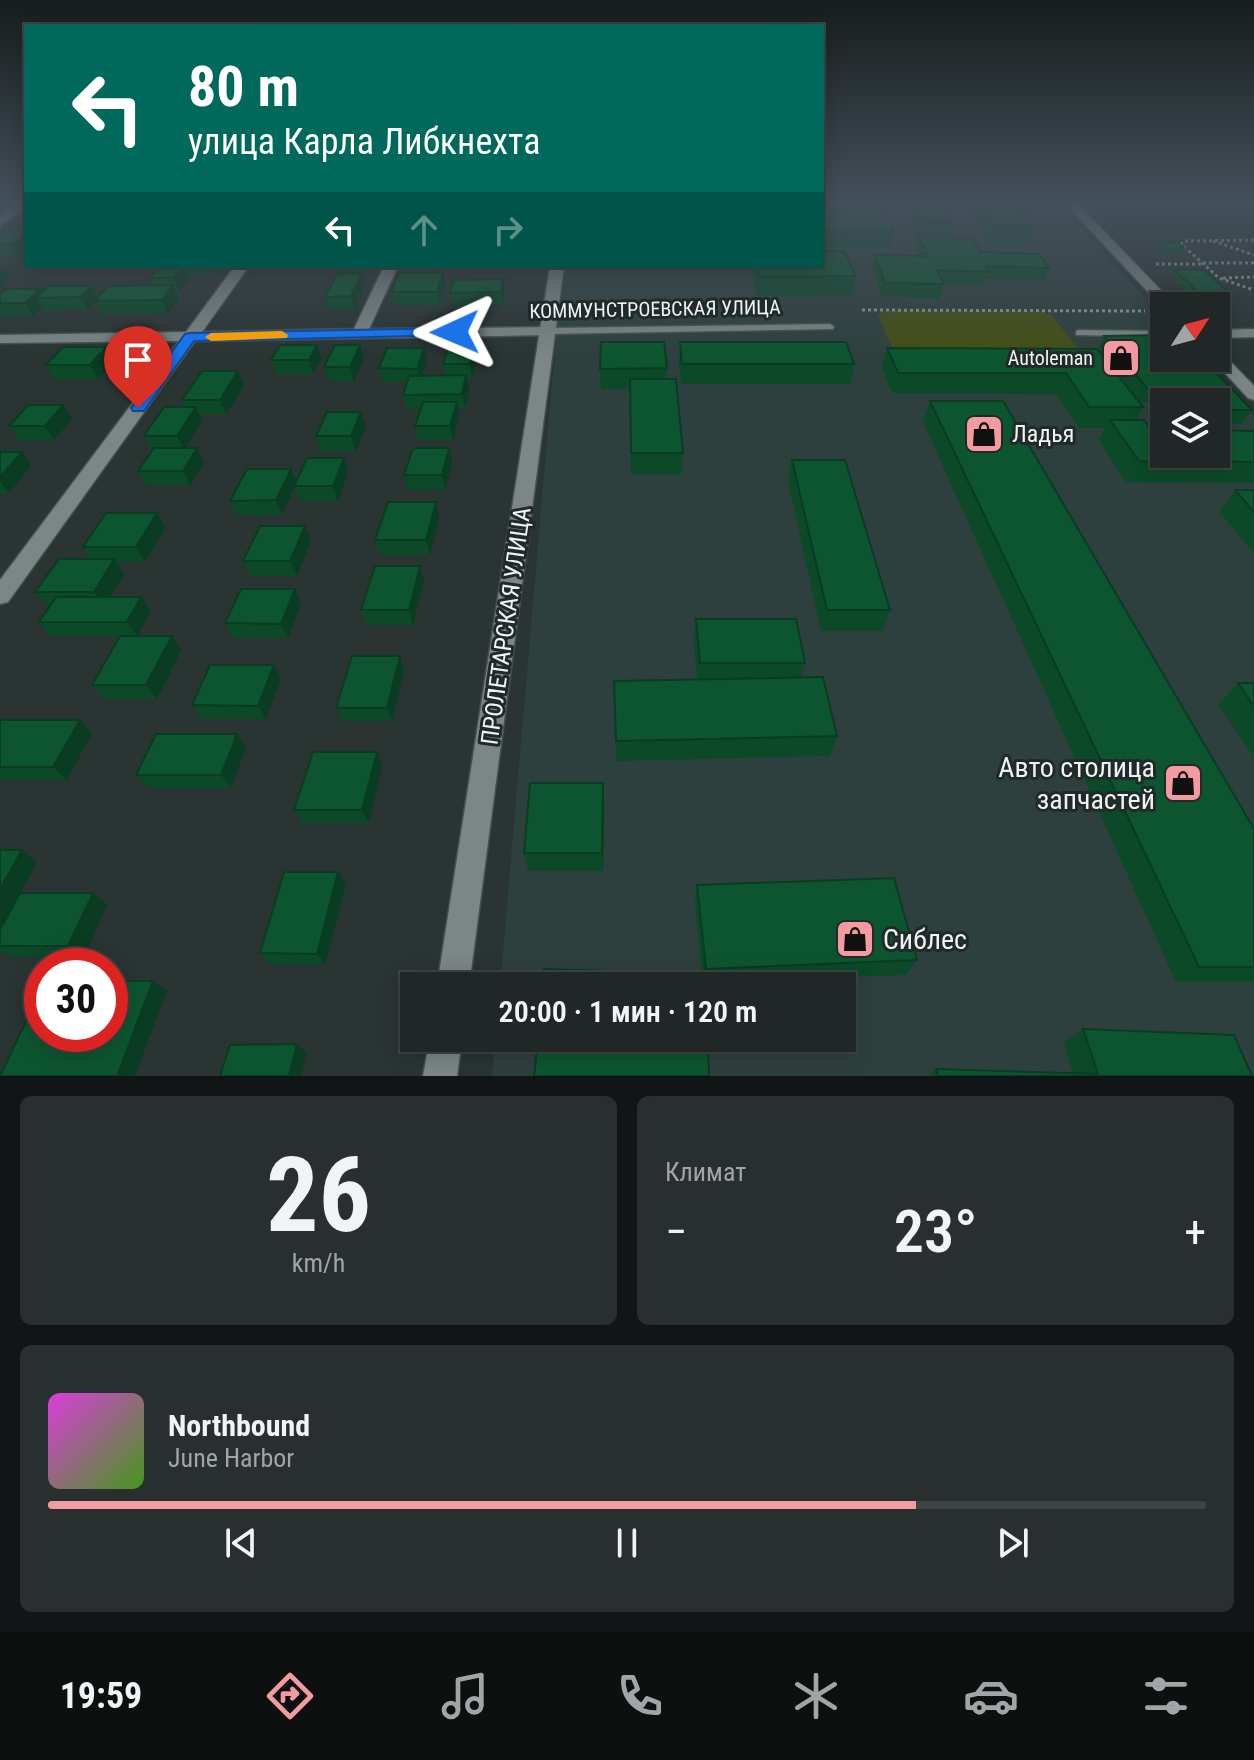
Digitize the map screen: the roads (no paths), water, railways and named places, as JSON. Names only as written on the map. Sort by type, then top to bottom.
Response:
[{"type":"street","points":[[1119,254],[1156,292]]},
{"type":"street","points":[[0,596],[241,268]]},
{"type":"street","points":[[360,333],[390,268]]},
{"type":"street","name":"ПРОЛЕТАРСКАЯ УЛИЦА","points":[[455,972],[557,268]]},
{"type":"street","name":"КОММУНСТРОЕВСКАЯ УЛИЦА","points":[[0,339],[549,331]]},
{"type":"street","points":[[1230,334],[1254,333]]},
{"type":"street","points":[[1230,370],[1254,395]]},
{"type":"street","points":[[440,1076],[444,1052]]},
{"type":"lane","name":"КОММУНСТРОЕВСКАЯ УЛИЦА","points":[[549,331],[830,327]]},
{"type":"lane","points":[[1079,333],[1150,334]]},
{"type":"place","name":"Autoleman","points":[[1121,358]]},
{"type":"place","name":"Ладья","points":[[984,434]]},
{"type":"place","name":"Авто столица запчастей","points":[[1183,783]]},
{"type":"place","name":"Сиблес","points":[[855,939]]}]
